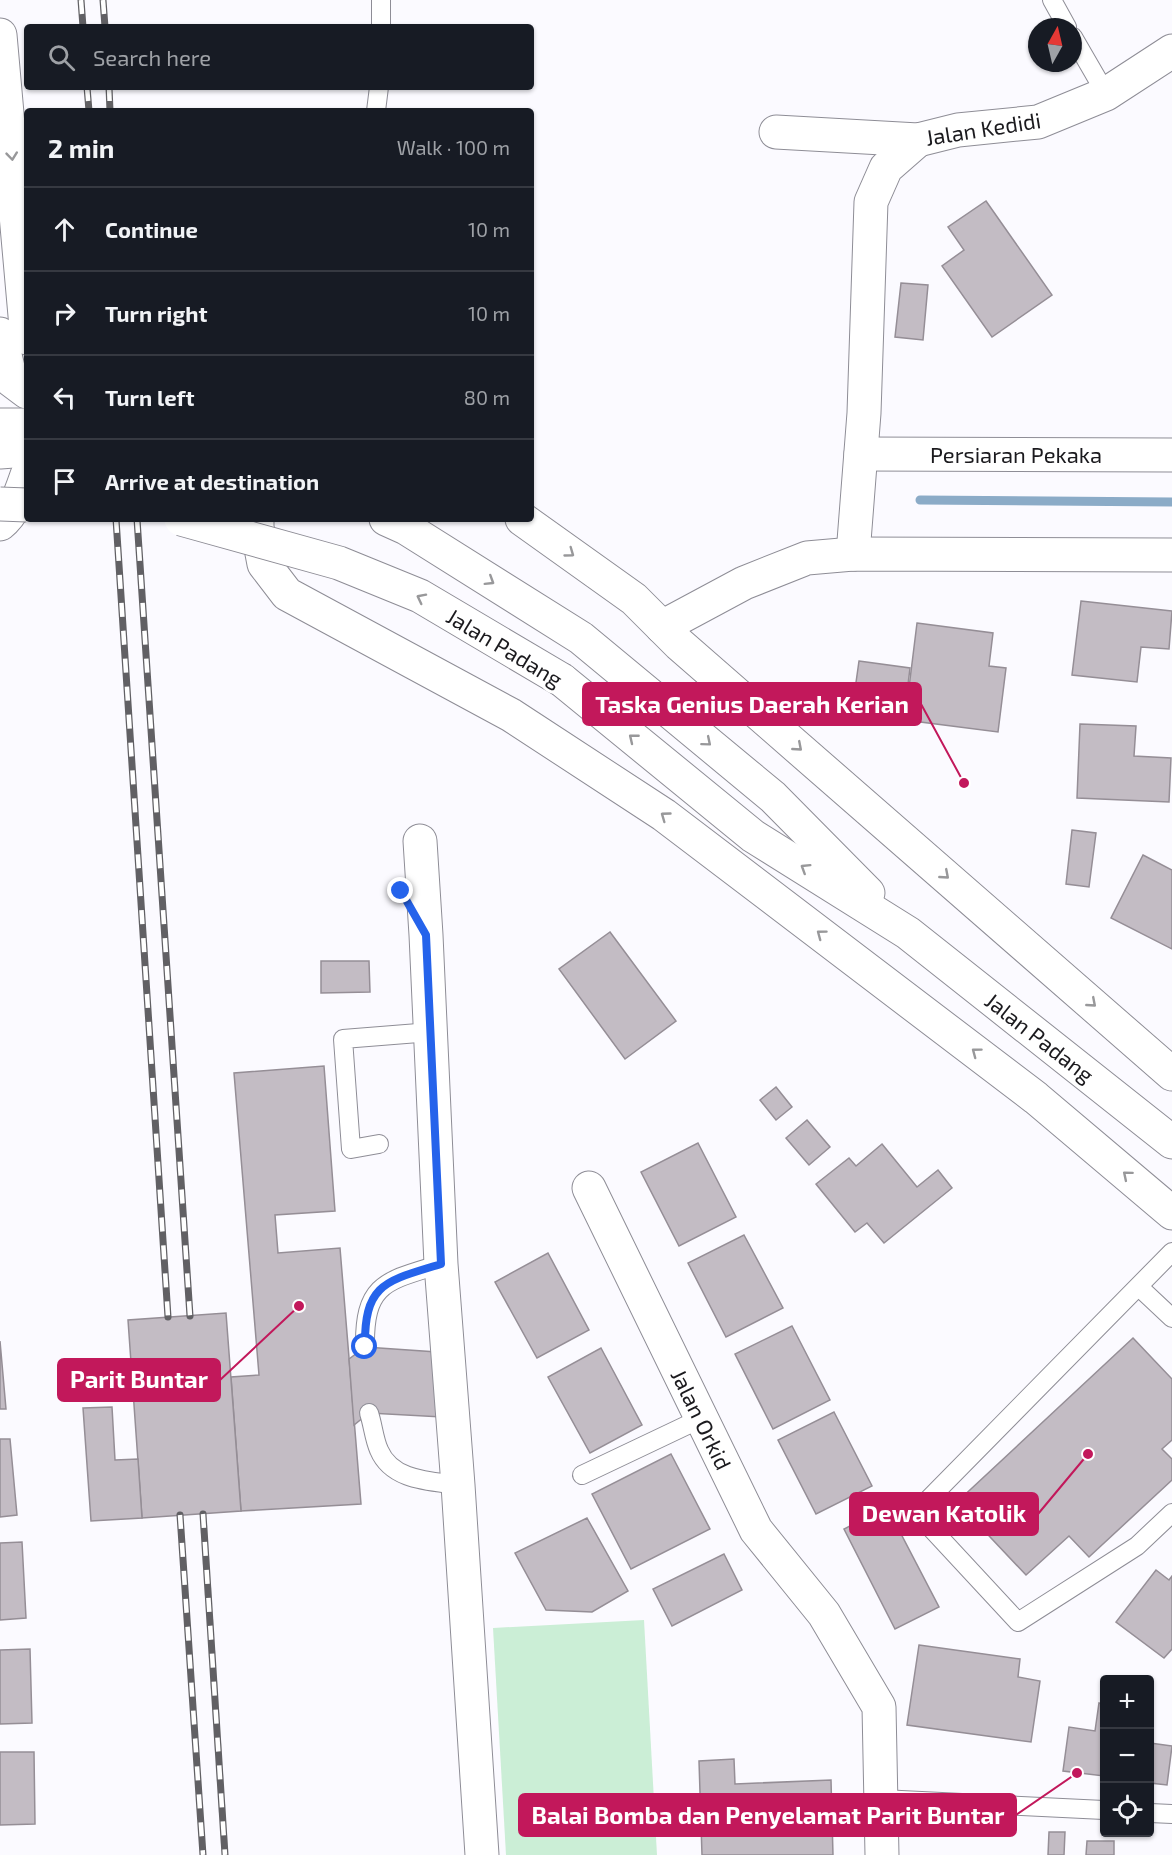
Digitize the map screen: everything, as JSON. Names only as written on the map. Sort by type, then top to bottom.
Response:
[{"type":"street","points":[[0,35],[12,292],[24,329]]},
{"type":"street","name":"Jalan Kedidi","points":[[776,132],[918,140],[958,130],[1038,122],[1106,94],[1172,51]]},
{"type":"street","points":[[853,554],[861,454],[871,202],[886,168],[918,140]]},
{"type":"street","points":[[0,334],[11,380],[24,390]]},
{"type":"street","points":[[0,425],[24,425]]},
{"type":"street","points":[[0,452],[24,450]]},
{"type":"street","name":"Persiaran Pekaka","points":[[861,454],[1172,455]]},
{"type":"street","points":[[0,524],[6,519],[24,483]]},
{"type":"street","points":[[0,504],[24,505]]},
{"type":"street","name":"Jalan Padang","points":[[192,522],[339,563],[420,596],[562,680],[753,836],[908,933],[1172,1142]]},
{"type":"street","points":[[257,522],[264,564],[287,594],[511,716],[664,815],[1036,1098],[1172,1213]]},
{"type":"street","name":"Jalan Padang","points":[[393,522],[406,528],[581,638],[773,797],[908,933]]},
{"type":"street","points":[[526,522],[634,599],[662,627],[1172,1074]]},
{"type":"street","points":[[662,627],[744,583],[807,558],[853,554],[1172,555]]},
{"type":"street","points":[[420,841],[441,1264],[482,1855]]},
{"type":"street","points":[[401,891],[426,935]]},
{"type":"street","name":"Jalan Orkid","points":[[589,1188],[756,1530],[824,1614],[879,1707],[882,1855]]},
{"type":"lane","points":[[381,0],[381,24]]},
{"type":"lane","points":[[1052,0],[1062,18]]},
{"type":"lane","points":[[1082,53],[1106,94]]},
{"type":"lane","points":[[376,108],[378,90]]},
{"type":"lane","points":[[379,1144],[351,1149],[343,1039],[431,1032]]},
{"type":"lane","points":[[1172,1252],[916,1512],[1018,1622],[1137,1545],[1172,1513]]},
{"type":"lane","points":[[365,1347],[365,1323],[370,1301],[382,1287],[399,1277],[441,1264]]},
{"type":"lane","points":[[1139,1287],[1172,1318]]},
{"type":"lane","points":[[369,1413],[379,1451],[392,1469],[412,1478],[458,1485]]},
{"type":"lane","points":[[582,1474],[702,1418]]},
{"type":"lane","points":[[881,1799],[1100,1810]]},
{"type":"lane","points":[[1154,1813],[1172,1814]]},
{"type":"green space","points":[[644,1620],[657,1855],[506,1855],[493,1628]]},
{"type":"building","points":[[986,201],[1052,295],[992,337],[942,266],[964,250],[948,227]]},
{"type":"building","points":[[901,283],[928,285],[923,340],[895,337]]},
{"type":"building","points":[[1081,601],[1172,611],[1169,649],[1141,647],[1137,682],[1072,675]]},
{"type":"building","points":[[917,623],[993,633],[989,666],[1006,668],[998,732],[905,720]]},
{"type":"building","points":[[859,661],[910,668],[903,725],[851,718]]},
{"type":"building","points":[[1080,724],[1136,726],[1134,756],[1171,758],[1169,802],[1077,798]]},
{"type":"building","points":[[1072,830],[1096,833],[1089,887],[1066,884]]},
{"type":"building","points":[[1143,855],[1172,870],[1172,949],[1111,918]]},
{"type":"building","points":[[610,932],[676,1021],[625,1059],[559,969]]},
{"type":"building","points":[[321,961],[369,961],[370,992],[321,993]]},
{"type":"building","points":[[324,1066],[335,1211],[275,1215],[278,1253],[340,1248],[361,1504],[241,1511],[231,1377],[259,1375],[234,1073]]},
{"type":"building","points":[[776,1087],[792,1107],[776,1120],[760,1100]]},
{"type":"building","points":[[807,1120],[830,1147],[809,1165],[786,1138]]},
{"type":"building","points":[[698,1143],[736,1217],[679,1246],[641,1172]]},
{"type":"building","points":[[882,1144],[917,1187],[938,1170],[952,1188],[884,1243],[867,1223],[855,1232],[816,1184],[849,1158],[856,1166]]},
{"type":"building","points":[[744,1235],[783,1308],[726,1337],[688,1263]]},
{"type":"building","points":[[548,1253],[589,1330],[537,1358],[495,1282]]},
{"type":"building","points":[[226,1313],[241,1511],[142,1518],[128,1320]]},
{"type":"building","points":[[792,1326],[830,1400],[773,1429],[735,1354]]},
{"type":"building","points":[[1133,1338],[1172,1379],[1172,1440],[1162,1449],[1172,1459],[1172,1480],[1089,1557],[1069,1536],[1026,1575],[957,1502]]},
{"type":"building","points":[[0,1341],[6,1409],[0,1409]]},
{"type":"building","points":[[365,1347],[437,1352],[442,1417],[369,1413],[354,1425],[349,1359]]},
{"type":"building","points":[[601,1348],[642,1425],[590,1453],[548,1377]]},
{"type":"building","points":[[112,1407],[115,1460],[138,1459],[142,1518],[91,1521],[83,1408]]},
{"type":"building","points":[[834,1412],[872,1486],[816,1514],[778,1440]]},
{"type":"building","points":[[0,1439],[10,1439],[17,1515],[0,1517]]},
{"type":"building","points":[[671,1454],[710,1529],[631,1569],[592,1494]]},
{"type":"building","points":[[887,1507],[939,1607],[895,1629],[844,1529]]},
{"type":"building","points":[[587,1518],[628,1591],[592,1612],[546,1610],[515,1553]]},
{"type":"building","points":[[22,1542],[26,1618],[0,1620],[0,1543]]},
{"type":"building","points":[[724,1554],[742,1590],[672,1626],[653,1589]]},
{"type":"building","points":[[1156,1570],[1169,1580],[1172,1576],[1172,1649],[1164,1658],[1116,1622]]},
{"type":"building","points":[[919,1645],[1020,1659],[1018,1677],[1040,1681],[1031,1742],[907,1725]]},
{"type":"building","points":[[30,1649],[32,1723],[0,1724],[0,1650]]},
{"type":"building","points":[[1099,1703],[1100,1776],[1063,1771],[1069,1727],[1095,1731]]},
{"type":"building","points":[[1154,1744],[1172,1746],[1167,1785],[1154,1783]]},
{"type":"building","points":[[0,1752],[34,1752],[35,1824],[0,1825]]},
{"type":"building","points":[[734,1759],[735,1784],[831,1780],[833,1855],[702,1855],[699,1761]]},
{"type":"building","points":[[1049,1832],[1065,1832],[1064,1855],[1048,1855]]},
{"type":"building","points":[[1087,1841],[1114,1841],[1114,1855],[1086,1855]]},
{"type":"waterway","points":[[920,500],[1172,502]]},
{"type":"railway","points":[[81,0],[83,24]]},
{"type":"railway","points":[[103,0],[105,24]]},
{"type":"railway","points":[[87,90],[89,108]]},
{"type":"railway","points":[[109,90],[110,108]]},
{"type":"railway","points":[[116,522],[168,1317]]},
{"type":"railway","points":[[137,522],[190,1316]]},
{"type":"railway","points":[[203,1514],[225,1855]]},
{"type":"railway","points":[[180,1515],[203,1855]]},
{"type":"place","name":"Taska Genius Daerah Kerian","points":[[964,783]]},
{"type":"place","name":"Parit Buntar","points":[[299,1306]]},
{"type":"place","name":"Dewan Katolik","points":[[1088,1454]]},
{"type":"place","name":"Balai Bomba dan Penyelamat Parit Buntar","points":[[1077,1773]]},
{"type":"route","points":[[365,1347],[365,1323],[370,1301],[382,1287],[399,1277],[441,1264],[426,935],[401,891]]}]
